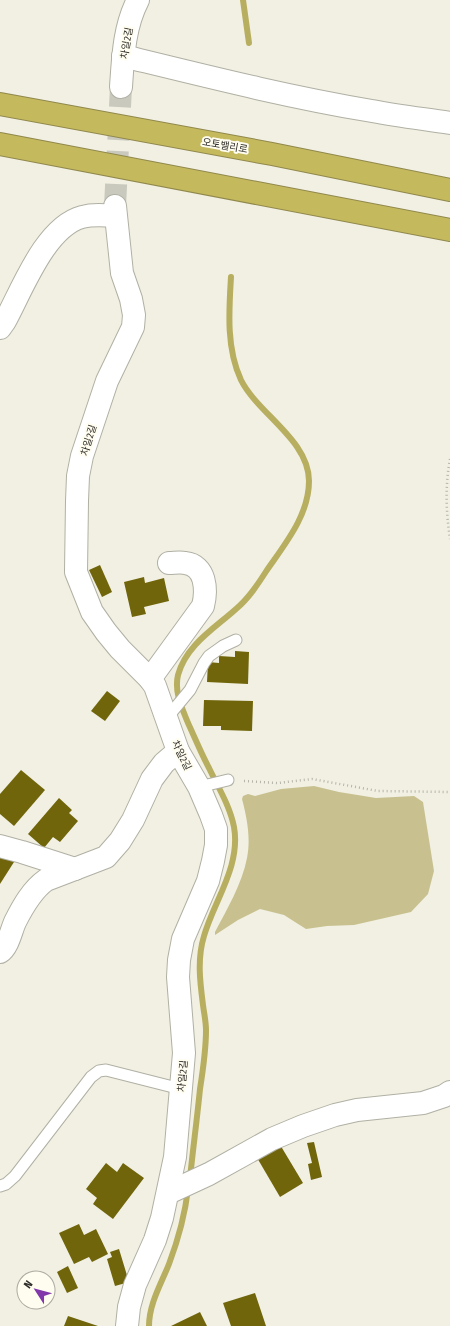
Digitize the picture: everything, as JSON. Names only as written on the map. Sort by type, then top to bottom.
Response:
[{"type":"highway","name":"오토밸리로","points":[[0,104],[272,154],[450,190]]},
{"type":"highway","points":[[0,144],[450,230]]},
{"type":"street","name":"차일2길","points":[[122,87],[123,56],[127,30],[138,0]]},
{"type":"street","points":[[123,56],[299,97],[371,111],[450,123]]},
{"type":"street","name":"차일2길","points":[[0,328],[12,309],[38,257],[54,236],[70,222],[82,217],[115,211],[122,273],[131,299],[134,315],[133,328],[107,381],[82,456],[78,476],[76,572],[92,612],[120,649],[150,679],[157,691],[178,751],[199,787],[216,829],[214,861],[208,881],[183,939],[178,960],[184,1053],[175,1157],[162,1218],[155,1240],[135,1285],[129,1307],[127,1326]]},
{"type":"street","points":[[150,679],[203,606],[206,595],[204,577],[197,567],[186,563],[169,563]]},
{"type":"street","points":[[0,952],[7,942],[23,908],[39,885],[46,880],[106,857],[111,852],[133,820],[152,779],[164,763],[178,751]]},
{"type":"street","points":[[0,846],[75,869]]},
{"type":"street","points":[[168,1193],[210,1174],[272,1139],[303,1126],[335,1115],[357,1110],[423,1103],[444,1096],[450,1092]]},
{"type":"lane","points":[[166,719],[190,690],[196,680],[199,670],[209,656],[223,646],[236,640]]},
{"type":"lane","points":[[199,787],[228,780]]},
{"type":"lane","points":[[0,1186],[6,1184],[15,1176],[74,1098],[91,1077],[99,1071],[106,1070],[181,1089]]},
{"type":"path","points":[[450,459],[446,490],[446,515],[450,539]]},
{"type":"path","points":[[228,780],[278,783],[312,779],[378,791],[450,792]]},
{"type":"shaded area","points":[[314,786],[376,798],[414,796],[423,802],[434,871],[428,894],[411,912],[354,925],[327,926],[306,929],[284,915],[260,909],[238,920],[215,935],[215,932],[238,887],[245,868],[248,851],[248,836],[247,821],[242,799],[243,796],[248,794],[255,796],[281,789]]},
{"type":"building","points":[[100,565],[112,592],[102,597],[89,570]]},
{"type":"building","points":[[144,577],[145,583],[164,578],[169,601],[144,607],[146,614],[132,617],[124,582]]},
{"type":"building","points":[[235,651],[249,652],[248,684],[207,682],[208,662],[219,663],[219,656],[235,657]]},
{"type":"building","points":[[107,691],[120,701],[105,721],[91,711]]},
{"type":"building","points":[[204,700],[253,701],[252,731],[221,730],[221,726],[203,726]]},
{"type":"building","points":[[21,770],[45,790],[14,826],[0,814],[0,794]]},
{"type":"building","points":[[59,798],[72,810],[69,813],[78,821],[60,842],[53,837],[44,848],[28,834]]},
{"type":"building","points":[[0,852],[14,862],[0,884]]},
{"type":"building","points":[[314,1142],[322,1177],[311,1180],[308,1164],[312,1163],[307,1143]]},
{"type":"building","points":[[279,1143],[303,1183],[280,1197],[256,1156]]},
{"type":"building","points":[[106,1163],[117,1172],[123,1163],[144,1178],[113,1219],[93,1204],[97,1198],[86,1189]]},
{"type":"building","points":[[79,1224],[84,1235],[96,1229],[108,1254],[92,1262],[89,1257],[74,1264],[59,1233]]},
{"type":"building","points":[[119,1249],[129,1282],[115,1286],[107,1259],[112,1257],[110,1252]]},
{"type":"building","points":[[68,1266],[78,1288],[67,1293],[57,1272]]},
{"type":"building","points":[[255,1293],[266,1326],[231,1326],[223,1303]]},
{"type":"building","points":[[200,1312],[207,1326],[171,1326]]},
{"type":"building","points":[[68,1316],[98,1326],[64,1326]]},
{"type":"waterway","points":[[243,0],[249,43]]},
{"type":"waterway","points":[[190,1178],[206,1037],[206,1024],[200,979],[200,953],[208,923],[230,869],[234,856],[235,841],[234,827],[227,804],[181,706],[177,688],[178,675],[182,664],[194,646],[236,609],[257,586],[295,528],[305,506],[309,481],[307,466],[301,453],[292,440],[249,392],[241,380],[236,368],[230,329],[231,277]]},
{"type":"waterway","points":[[149,1326],[153,1302],[169,1264],[178,1237],[188,1189]]},
{"type":"tunnel","points":[[115,206],[121,87]]}]
